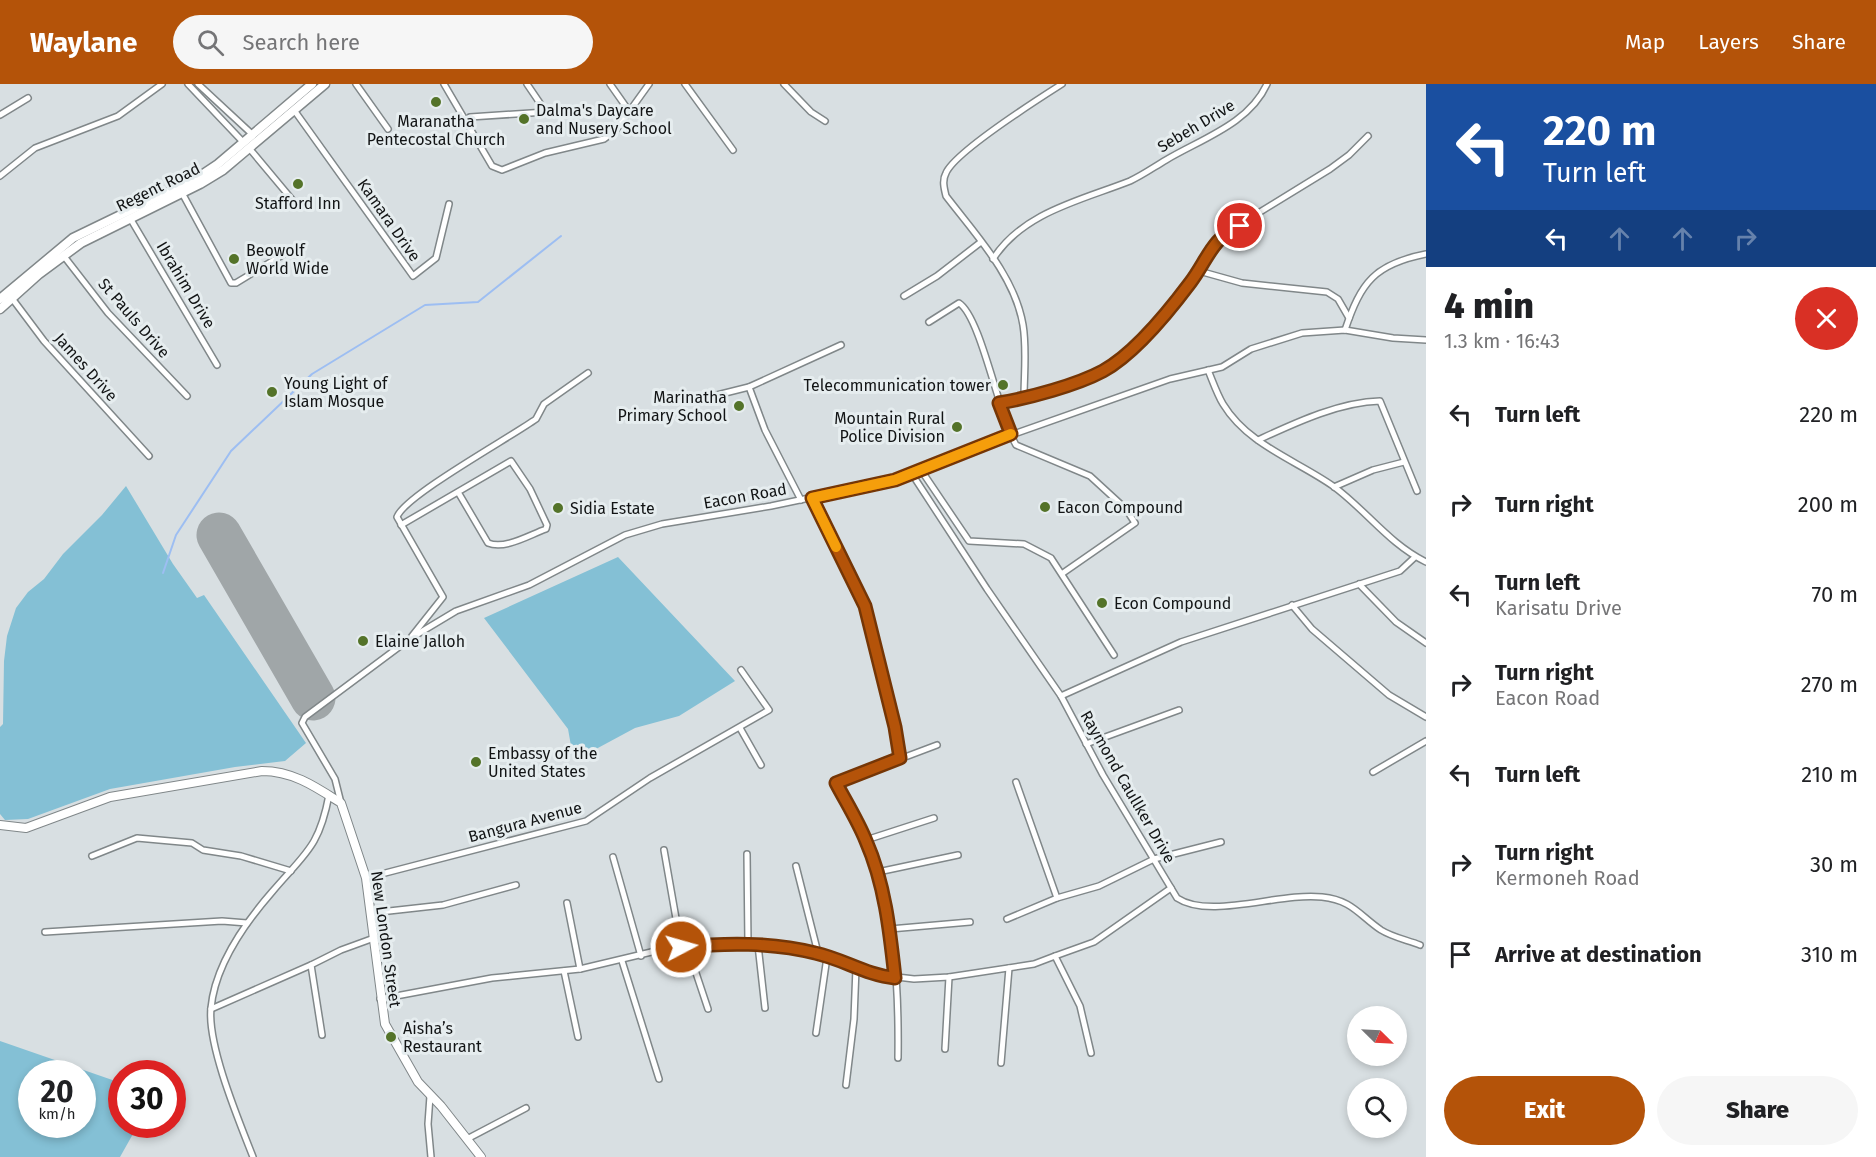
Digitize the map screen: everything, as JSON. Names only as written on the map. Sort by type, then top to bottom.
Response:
[{"type":"main road","name":"Regent Road","points":[[247,145],[253,135],[318,85]]},
{"type":"main road","name":"Regent Road","points":[[4,299],[73,238],[211,178],[247,145],[294,110],[318,85]]},
{"type":"main road","name":"Regent Road","points":[[4,299],[63,255],[180,190]]},
{"type":"street","points":[[0,176],[35,148],[104,123],[133,106],[162,84]]},
{"type":"street","points":[[188,84],[247,145],[295,203]]},
{"type":"street","points":[[198,84],[253,135]]},
{"type":"street","points":[[356,84],[388,129]]},
{"type":"street","points":[[444,84],[492,166],[498,170],[545,153],[601,141],[616,130],[649,84]]},
{"type":"street","points":[[470,117],[546,112],[527,84]]},
{"type":"street","points":[[610,84],[629,111]]},
{"type":"street","points":[[685,84],[733,150]]},
{"type":"street","points":[[784,84],[811,112],[825,122]]},
{"type":"street","points":[[1024,398],[1023,325],[1015,297],[993,259],[946,196],[945,173],[1001,125],[1062,84]]},
{"type":"street","name":"Sebeh Drive","points":[[993,259],[1006,240],[1059,207],[1130,181],[1245,113],[1257,102],[1267,84]]},
{"type":"street","points":[[0,115],[28,98]]},
{"type":"street","name":"Kamara Drive","points":[[294,110],[413,276],[436,258],[449,204]]},
{"type":"street","points":[[999,403],[1024,398],[1098,373],[1111,366],[1166,315],[1199,271],[1221,236],[1330,169],[1349,155],[1368,136]]},
{"type":"street","points":[[180,190],[231,283],[236,283],[284,254]]},
{"type":"street","name":"Ibrahim Drive","points":[[130,218],[217,365]]},
{"type":"street","points":[[904,296],[937,276],[981,242]]},
{"type":"street","points":[[1345,330],[1370,277],[1391,263],[1426,254]]},
{"type":"street","name":"St Pauls Drive","points":[[63,255],[108,313],[187,396]]},
{"type":"street","points":[[1199,271],[1242,283],[1327,292],[1338,299],[1349,318]]},
{"type":"street","name":"James Drive","points":[[4,299],[149,456]]},
{"type":"street","points":[[929,322],[959,303],[965,307],[980,339],[999,403],[1019,448],[1076,468],[1104,486],[1126,509],[1135,523],[1063,573]]},
{"type":"street","name":"Eacon Road","points":[[341,803],[335,779],[316,742],[302,723],[305,717],[411,638],[456,611],[530,585],[625,535],[662,524],[812,498],[912,474],[1011,434],[1170,379],[1227,366],[1251,349],[1312,331],[1345,330],[1393,338],[1426,340]]},
{"type":"street","points":[[705,398],[749,387],[841,345]]},
{"type":"street","points":[[1208,370],[1223,404],[1233,418],[1276,454],[1334,487],[1388,536],[1415,557],[1426,562]]},
{"type":"street","points":[[411,638],[443,597],[397,517],[406,504],[536,419],[544,404],[588,373]]},
{"type":"street","points":[[749,387],[765,430],[801,500]]},
{"type":"street","points":[[1258,440],[1311,417],[1380,401],[1383,403],[1404,462],[1418,491]]},
{"type":"street","points":[[401,525],[511,461],[530,489],[547,525],[546,529],[507,544],[488,543],[458,492]]},
{"type":"street","points":[[1334,487],[1373,470],[1404,462]]},
{"type":"street","points":[[921,470],[969,540],[1024,544],[1051,558],[1063,573],[1114,655]]},
{"type":"street","name":"Raymond Caullker Drive","points":[[912,474],[1061,696],[1086,744],[1171,888],[1184,903],[1203,907],[1296,897],[1337,900],[1355,907],[1381,930],[1420,945]]},
{"type":"street","points":[[812,498],[865,606],[895,727],[900,758]]},
{"type":"street","points":[[1061,696],[1181,642],[1292,604],[1400,571],[1415,557]]},
{"type":"street","points":[[1359,584],[1396,622],[1426,644]]},
{"type":"street","points":[[1292,604],[1312,629],[1389,695],[1426,717]]},
{"type":"street","name":"Bangura Avenue","points":[[366,878],[586,821],[650,778],[740,728],[769,708],[741,670]]},
{"type":"street","points":[[1086,744],[1179,710]]},
{"type":"street","points":[[740,728],[760,765]]},
{"type":"street","points":[[1373,772],[1426,741]]},
{"type":"street","points":[[898,1058],[898,1021],[890,928],[878,872],[866,840],[836,783],[937,746]]},
{"type":"street","points":[[0,825],[26,828],[110,797],[262,771],[278,771],[296,776],[341,803]]},
{"type":"street","points":[[1016,782],[1057,898]]},
{"type":"street","points":[[253,1157],[215,1044],[211,1009],[220,975],[247,923],[316,842],[324,820],[328,795]]},
{"type":"street","name":"New London Street","points":[[341,803],[366,878],[380,999],[389,1034],[418,1083],[481,1157]]},
{"type":"street","points":[[866,840],[934,818]]},
{"type":"street","points":[[92,856],[132,839],[141,838],[192,843],[203,850],[241,856],[291,871]]},
{"type":"street","points":[[1007,919],[1057,898],[1099,886],[1154,859],[1221,842]]},
{"type":"street","points":[[664,850],[684,946],[708,1008]]},
{"type":"street","points":[[747,854],[748,944]]},
{"type":"street","points":[[878,872],[958,855]]},
{"type":"street","points":[[613,857],[641,956]]},
{"type":"street","points":[[796,866],[818,953]]},
{"type":"street","points":[[371,913],[443,905],[516,885]]},
{"type":"street","points":[[380,999],[492,978],[580,969],[684,946],[758,945],[818,953],[856,968],[895,978],[949,977],[1034,964],[1094,942],[1171,888]]},
{"type":"street","points":[[567,903],[580,969]]},
{"type":"street","points":[[45,932],[222,921],[247,923]]},
{"type":"street","points":[[890,928],[970,922]]},
{"type":"street","points":[[211,1009],[340,950],[374,938]]},
{"type":"street","points":[[758,945],[765,1008]]},
{"type":"street","points":[[1055,956],[1080,1006],[1091,1053]]},
{"type":"street","points":[[816,1033],[827,957]]},
{"type":"street","points":[[622,961],[659,1079]]},
{"type":"street","points":[[311,965],[322,1035]]},
{"type":"street","points":[[846,1085],[854,1019],[856,968]]},
{"type":"street","points":[[1001,1063],[1009,968]]},
{"type":"street","points":[[564,970],[578,1037]]},
{"type":"street","points":[[945,1048],[949,977]]},
{"type":"street","points":[[430,1096],[428,1124],[431,1157]]},
{"type":"street","points":[[467,1139],[526,1108]]},
{"type":"shaded area","points":[[126,486],[173,564],[197,598],[204,595],[306,743],[285,761],[235,767],[110,789],[28,819],[5,820],[0,814],[0,727],[3,724],[4,661],[7,636],[16,608],[28,592],[44,579],[63,554],[102,515]]},
{"type":"shaded area","points":[[618,557],[735,681],[679,716],[635,728],[596,749],[573,757],[568,729],[484,618]]},
{"type":"shaded area","points":[[0,1041],[55,1060],[18,1060],[18,1138],[96,1138],[96,1074],[108,1078],[108,1138],[131,1138],[120,1157],[0,1157]]},
{"type":"waterway","points":[[163,573],[176,535],[231,451],[312,374],[425,305],[478,302],[561,236]]},
{"type":"runway","points":[[219,535],[313,698]]},
{"type":"slow traffic","points":[[836,547],[812,498],[895,480],[1011,434]]},
{"type":"place","name":"Maranatha Pentecostal Church","points":[[436,102]]},
{"type":"place","name":"Dalma's Daycare and Nusery School","points":[[524,119]]},
{"type":"place","name":"Stafford Inn","points":[[298,184]]},
{"type":"place","name":"Beowolf World Wide","points":[[234,259]]},
{"type":"place","name":"Telecommunication tower","points":[[1003,385]]},
{"type":"place","name":"Young Light of Islam Mosque","points":[[272,392]]},
{"type":"place","name":"Marinatha Primary School","points":[[739,406]]},
{"type":"place","name":"Mountain Rural Police Division","points":[[957,427]]},
{"type":"place","name":"Eacon Compound","points":[[1045,507]]},
{"type":"place","name":"Sidia Estate","points":[[558,508]]},
{"type":"place","name":"Econ Compound","points":[[1102,603]]},
{"type":"place","name":"Elaine Jalloh","points":[[363,641]]},
{"type":"place","name":"Embassy of the United States","points":[[476,762]]},
{"type":"place","name":"Aisha’s Restaurant","points":[[391,1037]]},
{"type":"route","points":[[681,947],[708,944],[787,947],[818,953],[872,974],[895,978],[890,928],[878,872],[866,840],[836,783],[900,758],[895,727],[865,606],[812,498],[895,480],[1011,434],[999,403],[1024,398],[1098,373],[1111,366],[1166,315],[1199,271],[1213,245],[1221,236],[1240,226]]}]
